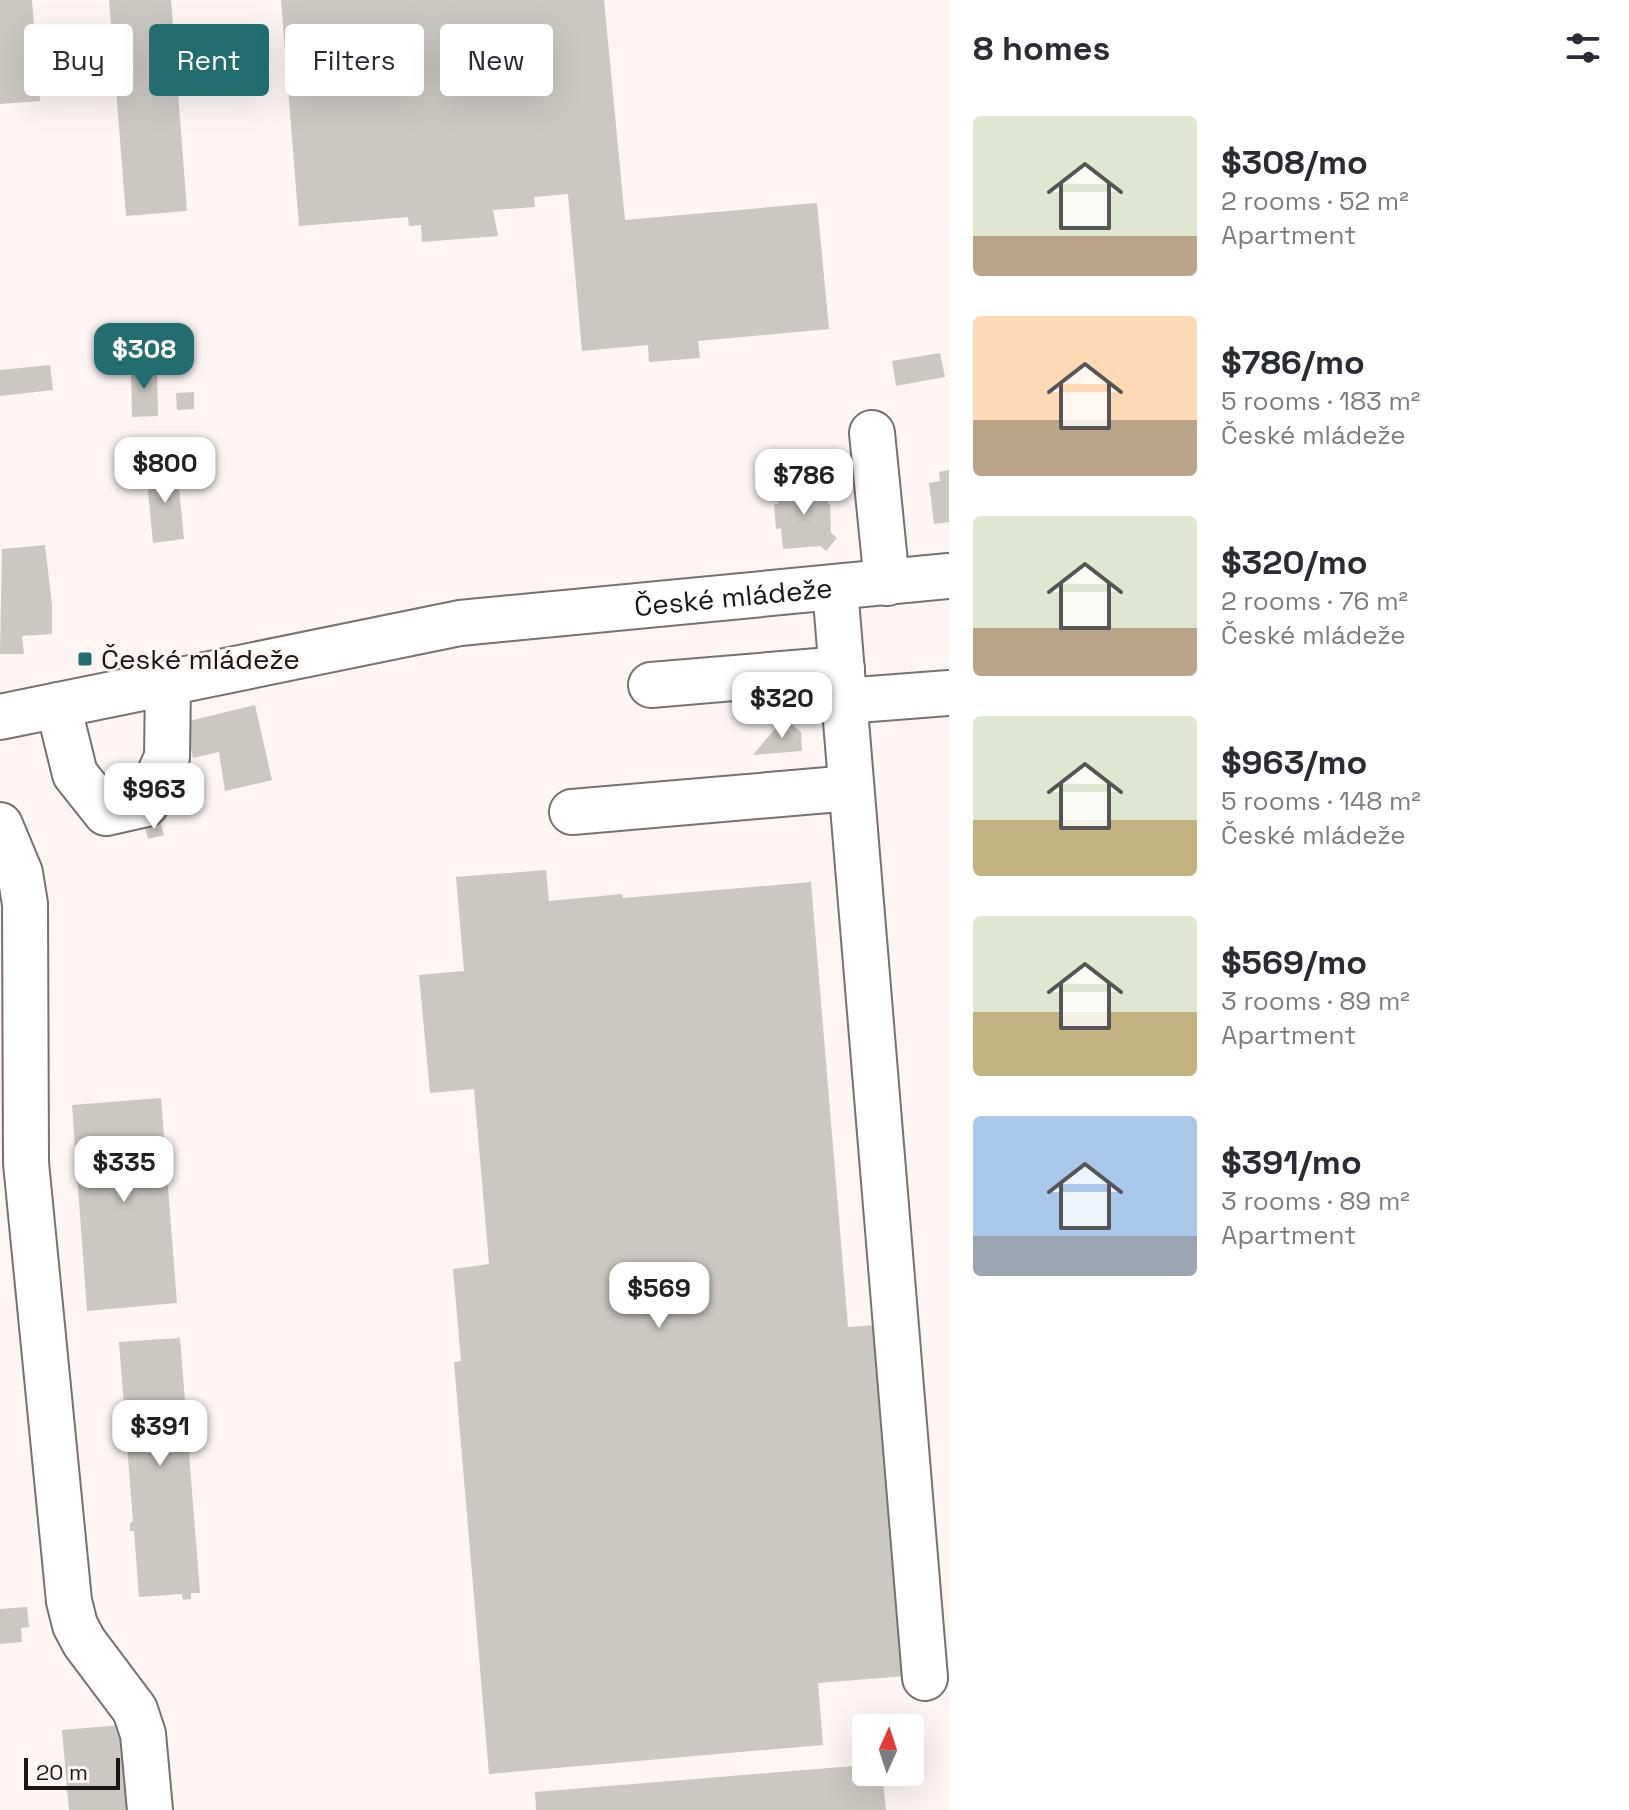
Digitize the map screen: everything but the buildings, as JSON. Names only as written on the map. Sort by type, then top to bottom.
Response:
[{"type":"street","points":[[872,433],[887,583]]},
{"type":"street","name":"České mládeže","points":[[0,717],[460,623],[949,576]]},
{"type":"street","points":[[835,588],[925,1678]]},
{"type":"street","points":[[58,705],[75,774],[106,813],[146,804],[167,757],[168,683]]},
{"type":"street","points":[[651,685],[843,685],[949,693]]},
{"type":"street","points":[[572,812],[851,788]]},
{"type":"street","points":[[0,825],[20,873],[25,904],[26,1163],[69,1601],[75,1625],[84,1642],[135,1710],[143,1734],[150,1810]]},
{"type":"place","name":"České mládeže","points":[[85,659]]}]
